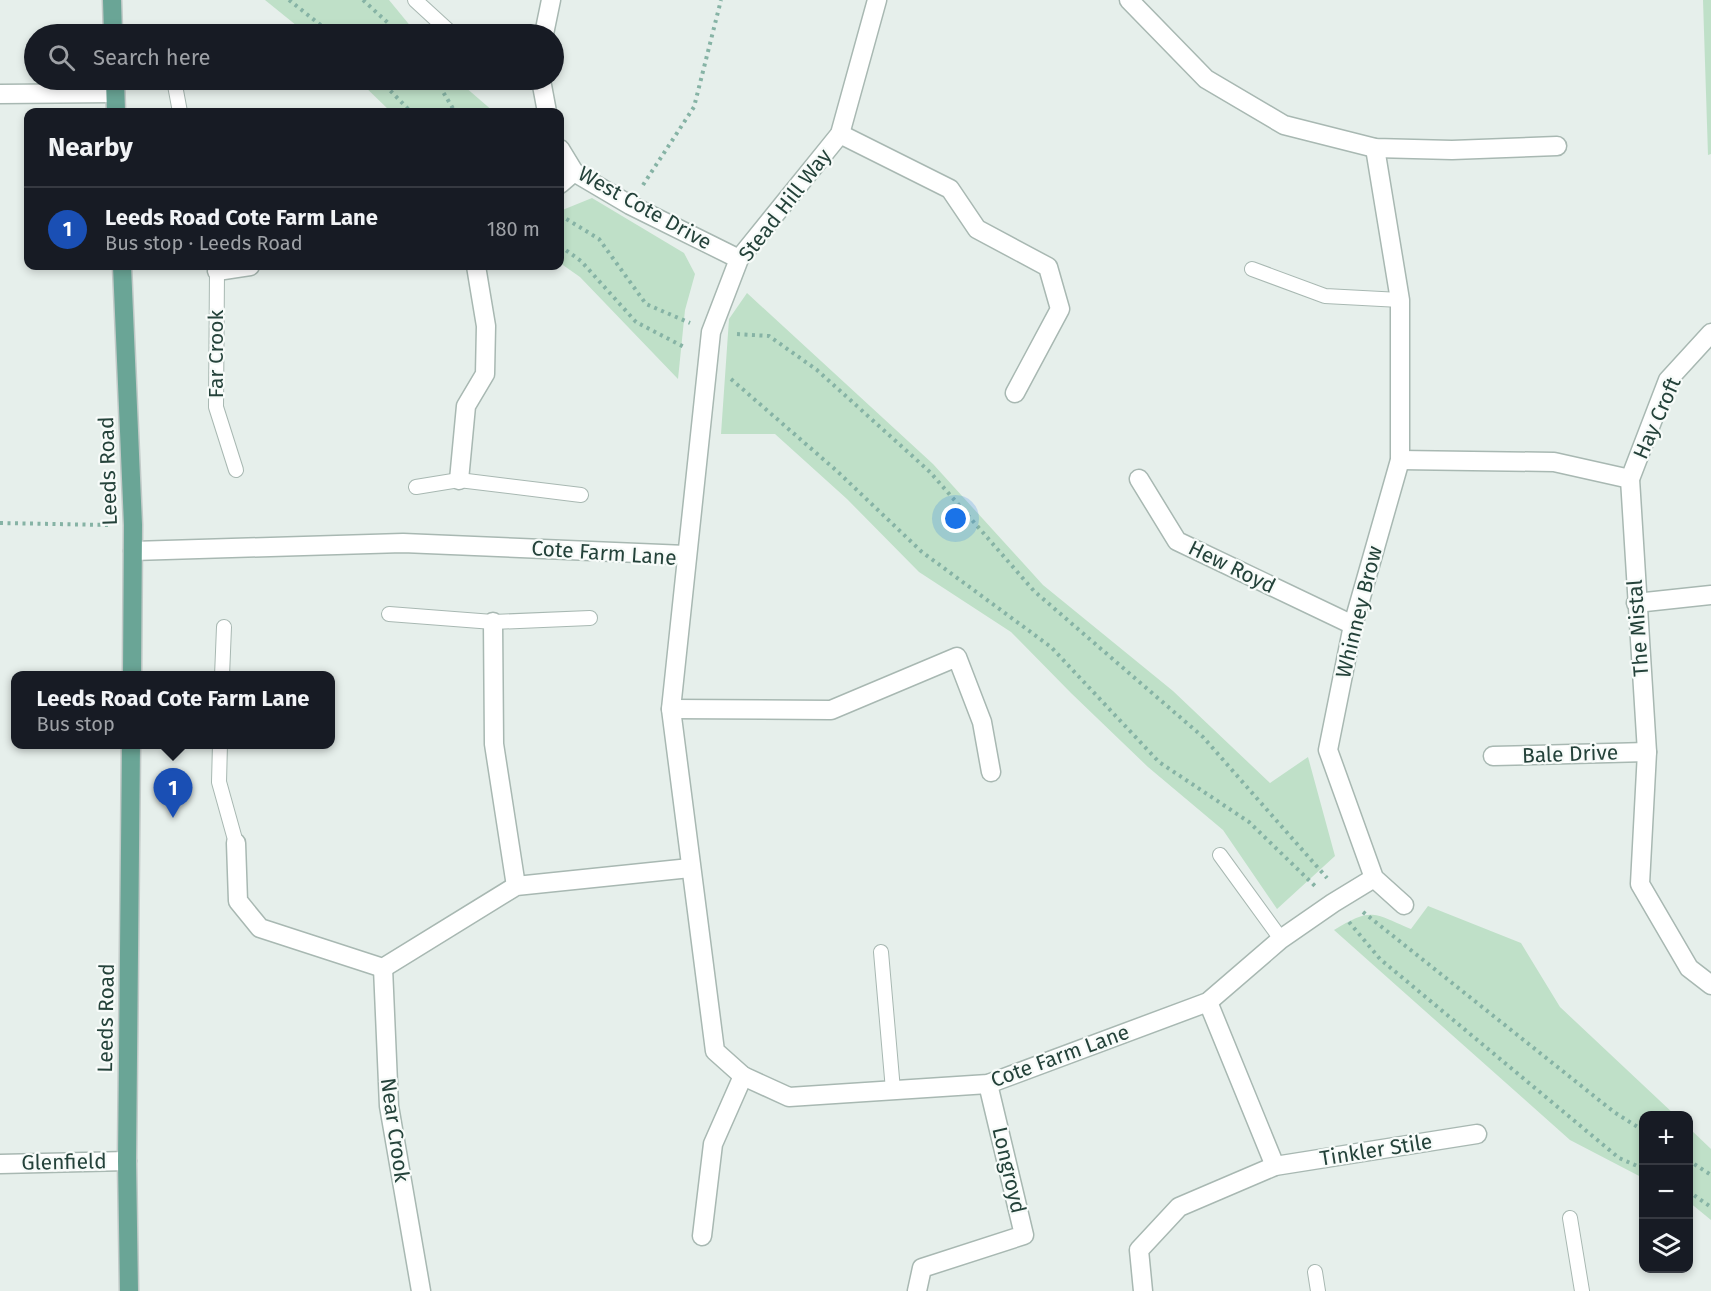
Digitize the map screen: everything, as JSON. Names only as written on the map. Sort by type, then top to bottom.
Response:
[{"type":"main road","points":[[112,0],[113,24]]},
{"type":"main road","points":[[115,90],[116,108]]},
{"type":"main road","name":"Leeds Road","points":[[122,270],[133,525],[132,671]]},
{"type":"main road","name":"Leeds Road","points":[[129,1291],[127,1161],[131,749]]},
{"type":"street","points":[[546,24],[551,0]]},
{"type":"street","name":"Stead Hill Way","points":[[686,555],[711,332],[739,259],[840,134],[877,0]]},
{"type":"street","points":[[1129,0],[1147,7],[1206,79],[1284,125],[1375,148],[1452,150],[1557,146]]},
{"type":"street","points":[[0,93],[49,90]]},
{"type":"street","points":[[543,90],[546,108]]},
{"type":"street","points":[[840,134],[950,189],[976,229],[1048,267],[1060,309],[1015,393]]},
{"type":"street","name":"Whinney Brow","points":[[1375,148],[1400,300],[1400,460],[1353,625],[1328,750],[1374,878],[1404,905]]},
{"type":"street","name":"West Cote Drive","points":[[564,156],[574,172],[630,205],[739,259]]},
{"type":"street","points":[[564,181],[574,172]]},
{"type":"street","points":[[459,480],[466,406],[485,374],[486,326],[477,270]]},
{"type":"street","name":"Hay Croft","points":[[1630,479],[1668,380],[1711,333]]},
{"type":"street","points":[[1400,460],[1554,462],[1630,479]]},
{"type":"street","name":"Hew Royd","points":[[1138,479],[1177,541],[1353,625]]},
{"type":"street","name":"The Mistal","points":[[1630,479],[1647,752],[1640,884],[1689,968],[1711,985]]},
{"type":"street","name":"Cote Farm Lane","points":[[133,551],[403,543],[686,555],[671,709],[715,1051],[743,1076],[789,1096],[988,1084],[1208,1002],[1281,939],[1374,878]]},
{"type":"street","points":[[1636,603],[1711,595]]},
{"type":"street","points":[[493,622],[494,744],[516,886]]},
{"type":"street","points":[[671,709],[831,710],[957,657],[982,722],[991,772]]},
{"type":"street","name":"Bale Drive","points":[[1493,756],[1647,752]]},
{"type":"street","points":[[236,843],[238,900],[260,928],[383,968],[516,886],[690,868]]},
{"type":"street","name":"Near Crook","points":[[383,968],[389,1106],[420,1291]]},
{"type":"street","points":[[1208,1002],[1275,1166]]},
{"type":"street","points":[[702,1236],[713,1144],[743,1076]]},
{"type":"street","name":"Longroyd","points":[[917,1291],[922,1268],[1023,1235],[988,1084]]},
{"type":"street","name":"Tinkler Stile","points":[[1143,1291],[1139,1250],[1179,1207],[1275,1166],[1478,1134]]},
{"type":"street","name":"Glenfield","points":[[0,1164],[127,1161]]},
{"type":"lane","points":[[415,0],[442,24]]},
{"type":"lane","points":[[176,90],[179,108]]},
{"type":"lane","points":[[1252,268],[1325,296],[1400,300]]},
{"type":"lane","name":"Far Crook","points":[[216,270],[216,407],[236,470]]},
{"type":"lane","points":[[416,487],[459,480],[581,495]]},
{"type":"lane","points":[[390,614],[493,622],[590,618]]},
{"type":"lane","points":[[222,671],[224,627]]},
{"type":"lane","points":[[220,749],[219,782],[236,843]]},
{"type":"lane","points":[[1220,855],[1281,939]]},
{"type":"lane","points":[[880,952],[893,1090]]},
{"type":"lane","points":[[1570,1218],[1582,1291]]},
{"type":"lane","points":[[1315,1272],[1318,1291]]},
{"type":"path","points":[[289,0],[319,24]]},
{"type":"path","points":[[363,0],[389,24]]},
{"type":"path","points":[[630,205],[694,107],[721,0]]},
{"type":"path","points":[[390,90],[407,108]]},
{"type":"path","points":[[442,90],[453,108]]},
{"type":"path","points":[[564,217],[598,239],[646,304],[711,332],[769,336],[817,370],[930,472],[1034,591],[1203,737],[1338,900],[1380,959],[1619,1158],[1639,1167]]},
{"type":"path","points":[[564,249],[581,261],[636,322],[708,359],[838,472],[922,552],[1050,647],[1159,762],[1249,822],[1338,900],[1614,1112],[1639,1128]]},
{"type":"path","points":[[0,523],[133,525]]},
{"type":"path","points":[[1693,1163],[1711,1175]]},
{"type":"path","points":[[1693,1194],[1711,1207]]},
{"type":"green space","points":[[265,0],[389,0],[409,24],[295,24]]},
{"type":"green space","points":[[1703,0],[1711,0],[1711,154],[1708,155]]},
{"type":"green space","points":[[368,90],[469,90],[489,108],[387,108]]},
{"type":"green space","points":[[592,198],[684,253],[695,274],[685,310],[678,379],[580,277],[564,266],[564,209]]},
{"type":"green space","points":[[747,293],[933,464],[1043,585],[1173,691],[1270,783],[1308,757],[1335,856],[1277,909],[1223,830],[1148,767],[1011,632],[919,572],[847,499],[775,434],[721,434],[729,319]]},
{"type":"green space","points":[[1428,906],[1521,943],[1560,1007],[1671,1111],[1639,1111],[1639,1176],[1570,1140],[1334,930],[1365,915],[1380,916],[1411,929]]},
{"type":"green space","points":[[1693,1132],[1711,1149],[1711,1220],[1693,1205]]},
{"type":"place","name":"Leeds Road Cote Farm Lane","points":[[173,818]]}]
